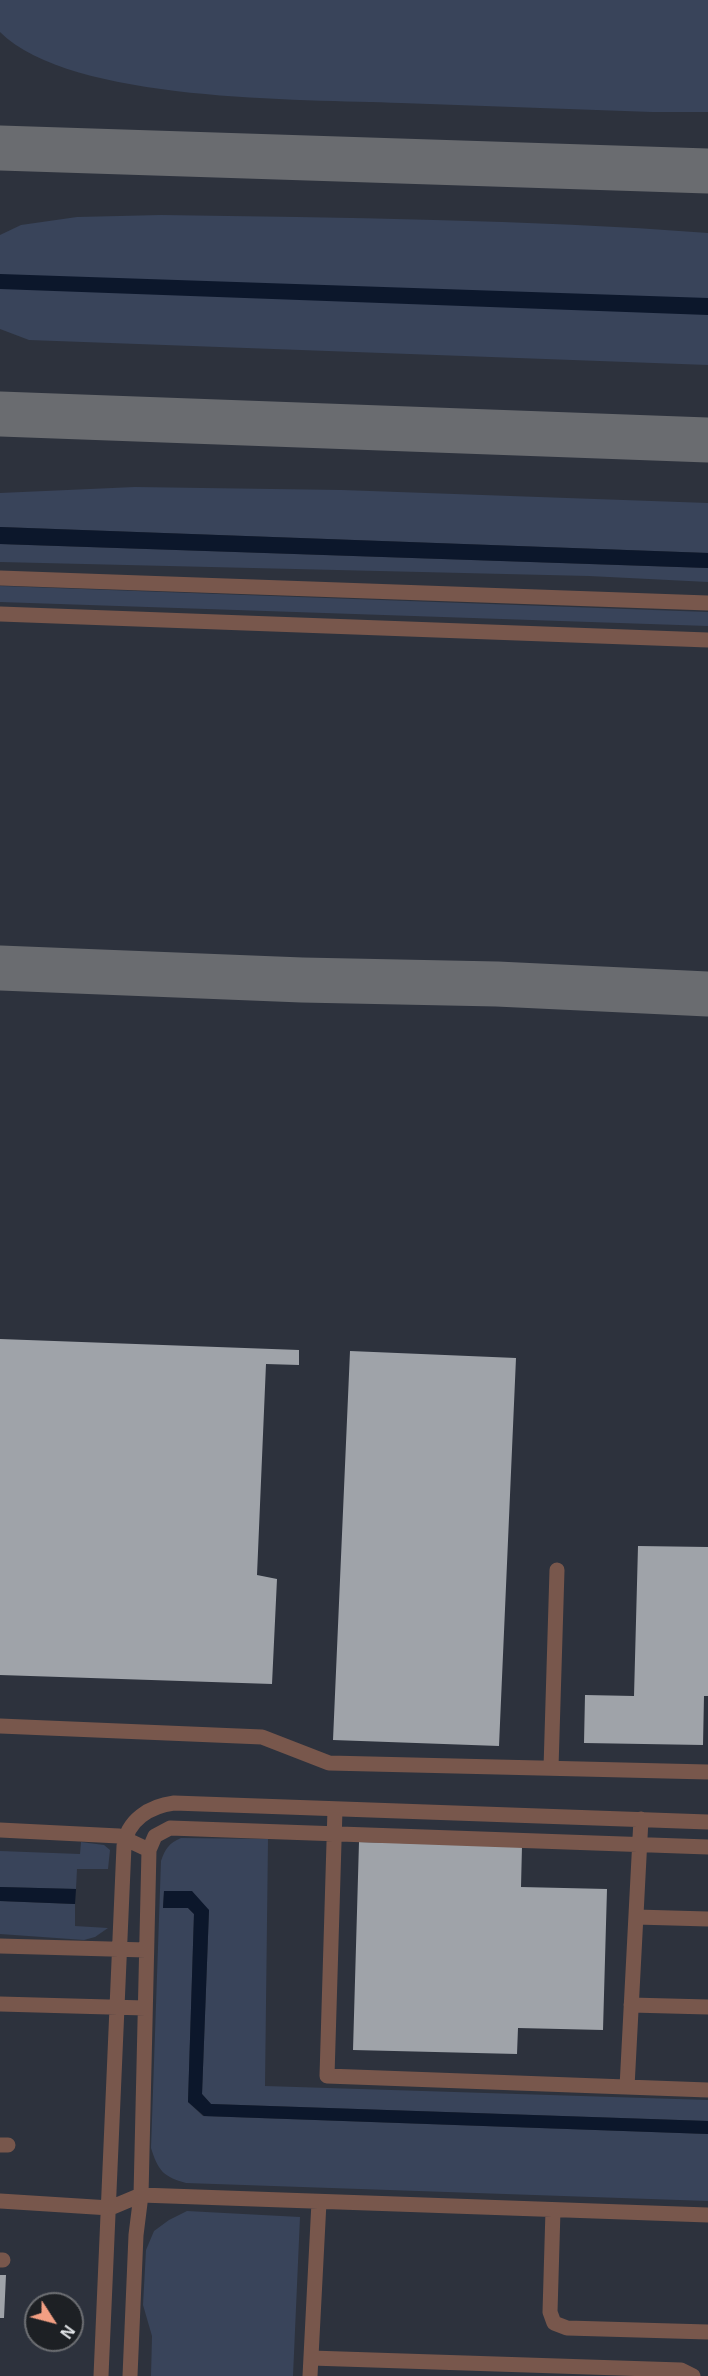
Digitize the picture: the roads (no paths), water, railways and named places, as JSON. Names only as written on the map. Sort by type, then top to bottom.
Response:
[{"type":"lane","points":[[0,578],[708,603]]},
{"type":"lane","points":[[0,614],[708,640]]},
{"type":"lane","points":[[551,1768],[557,1570]]},
{"type":"lane","points":[[0,1726],[262,1737],[329,1763],[708,1772]]},
{"type":"lane","points":[[101,2376],[125,1839],[129,1828],[137,1819],[165,1804],[708,1822]]},
{"type":"lane","points":[[334,1809],[327,2076],[708,2090]]},
{"type":"lane","points":[[627,2088],[641,1820]]},
{"type":"lane","points":[[130,2376],[136,2235],[141,2195],[148,1868],[149,1850],[155,1836],[170,1828],[708,1847]]},
{"type":"lane","points":[[0,1830],[119,1836],[149,1850]]},
{"type":"lane","points":[[636,1917],[708,1919]]},
{"type":"lane","points":[[0,1946],[146,1950]]},
{"type":"lane","points":[[0,2004],[145,2008]]},
{"type":"lane","points":[[631,2005],[708,2007]]},
{"type":"lane","points":[[0,2201],[110,2208],[141,2195],[708,2215]]},
{"type":"lane","points":[[310,2376],[319,2202]]},
{"type":"lane","points":[[553,2210],[550,2312],[554,2324],[567,2328],[708,2332]]},
{"type":"lane","points":[[311,2358],[681,2370],[693,2376]]}]
